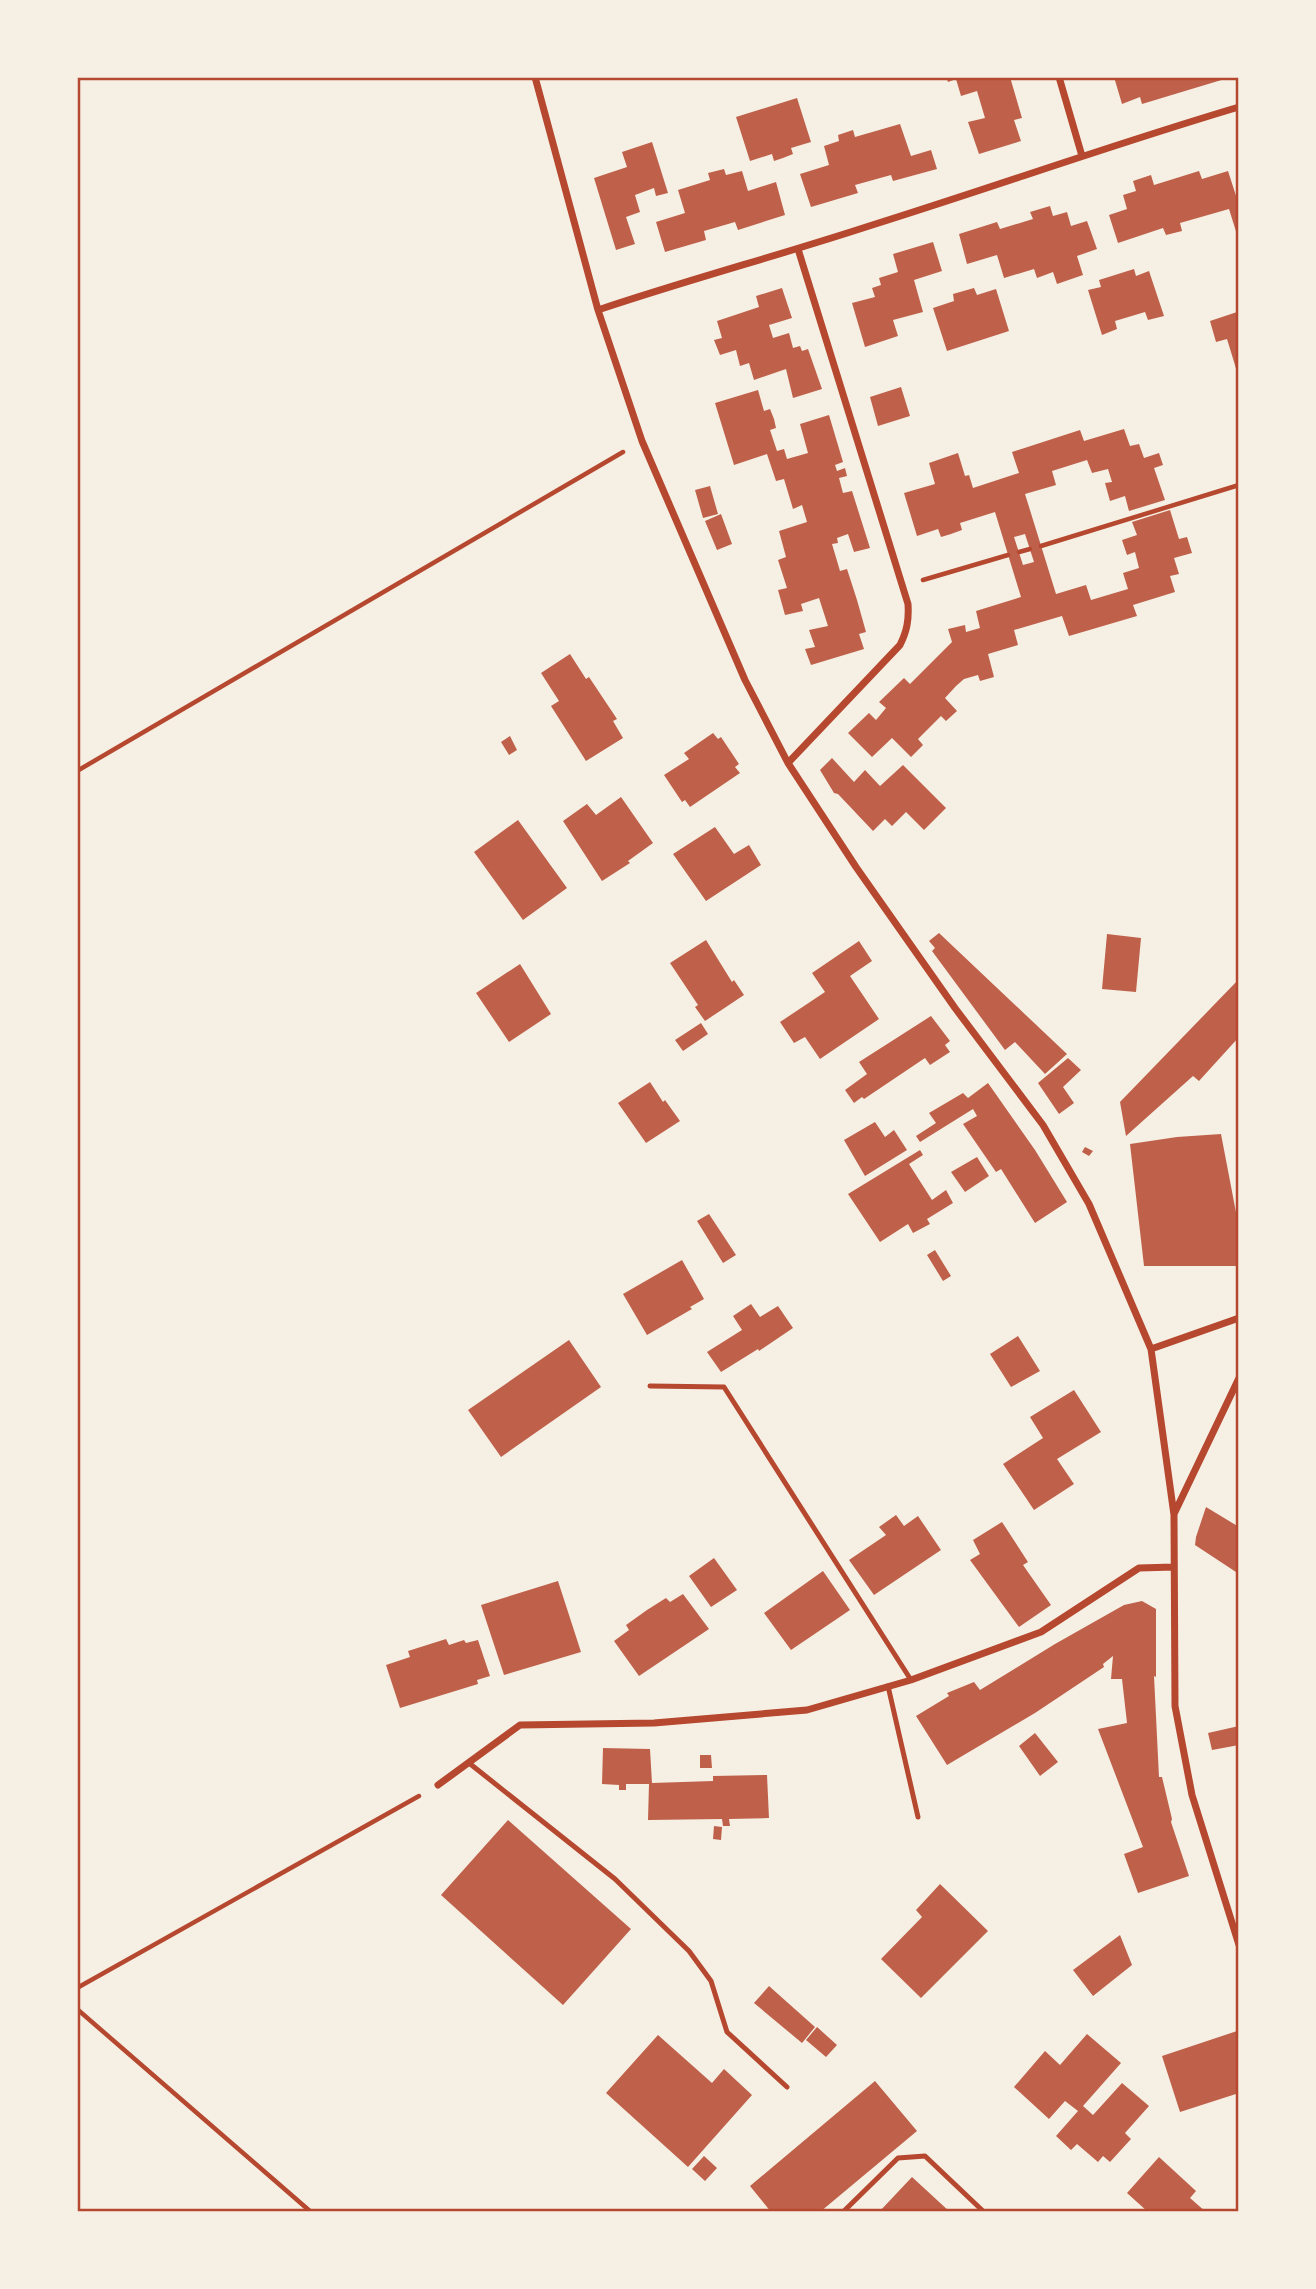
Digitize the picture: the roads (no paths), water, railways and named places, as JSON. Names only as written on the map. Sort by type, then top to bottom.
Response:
[{"type":"street","points":[[535,77],[598,310],[642,441],[734,656],[788,763],[861,874],[955,1008],[1043,1125],[1089,1204],[1151,1349],[1174,1515],[1175,1706],[1192,1795],[1239,1945]]},
{"type":"street","points":[[1059,77],[1082,156]]},
{"type":"street","points":[[598,310],[1038,173],[1082,156],[1239,107]]},
{"type":"street","points":[[788,763],[900,645],[908,627],[902,587],[798,249]]},
{"type":"street","points":[[1151,1349],[1239,1318]]},
{"type":"street","points":[[1174,1515],[1239,1378]]},
{"type":"street","points":[[438,1785],[520,1726],[654,1723],[807,1710],[911,1680],[1041,1632],[1139,1568],[1174,1567]]},
{"type":"lane","points":[[650,1386],[724,1387],[911,1680]]},
{"type":"lane","points":[[888,1686],[918,1817]]},
{"type":"lane","points":[[469,1763],[615,1879],[689,1951],[711,1981],[727,2032],[787,2087]]},
{"type":"lane","points":[[843,2212],[898,2158],[925,2156],[984,2212]]}]
